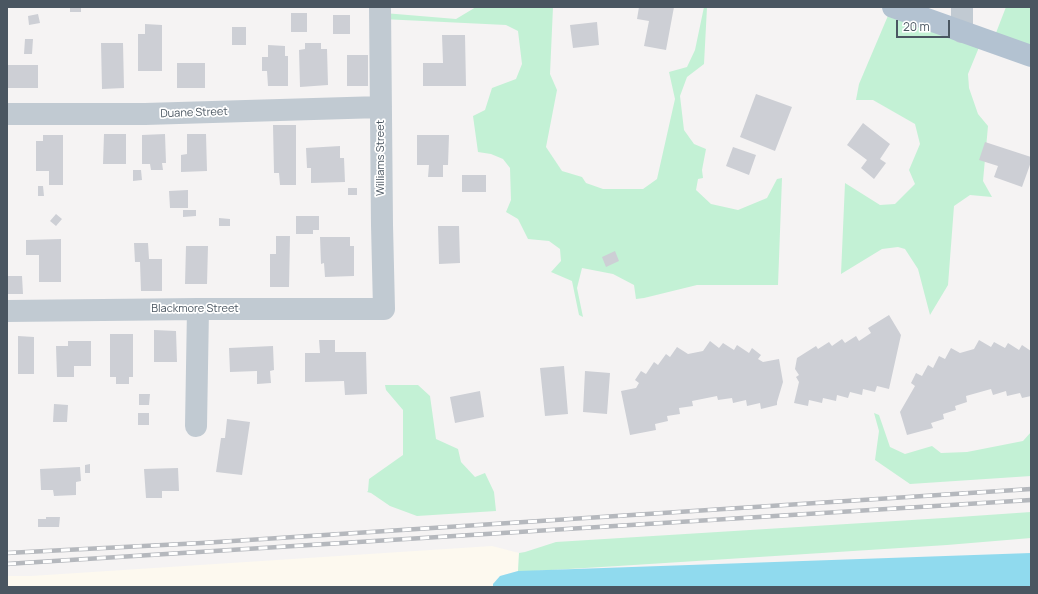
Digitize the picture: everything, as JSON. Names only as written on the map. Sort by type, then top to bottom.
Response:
[{"type":"main road","points":[[893,7],[1031,56]]},
{"type":"street","name":"Williams Street","points":[[380,7],[384,309]]},
{"type":"street","points":[[962,7],[962,32]]},
{"type":"street","name":"Duane Street","points":[[7,114],[145,114],[381,108]]},
{"type":"street","points":[[196,426],[198,309]]},
{"type":"street","name":"Blackmore Street","points":[[7,311],[384,309]]},
{"type":"shaded area","points":[[492,546],[519,553],[518,571],[500,576],[493,584],[493,587],[7,587],[7,576],[31,576]]},
{"type":"green space","points":[[476,7],[553,7],[550,74],[557,90],[546,147],[562,171],[582,177],[586,183],[603,189],[643,189],[657,179],[675,99],[669,72],[687,67],[695,50],[704,7],[707,7],[704,64],[687,77],[680,96],[684,130],[694,144],[706,149],[702,170],[703,178],[698,179],[696,190],[711,204],[738,210],[767,198],[777,179],[782,178],[778,285],[697,285],[636,299],[634,285],[613,274],[582,268],[577,288],[583,317],[579,315],[572,281],[551,272],[561,261],[560,249],[549,241],[528,239],[518,219],[506,212],[511,200],[510,168],[503,159],[491,154],[478,152],[473,116],[485,110],[492,88],[516,79],[522,64],[518,31],[506,25],[382,19],[384,13],[456,19]]},
{"type":"green space","points":[[1006,7],[1031,7],[1031,52],[994,38]]},
{"type":"green space","points":[[890,11],[982,40],[968,74],[969,88],[978,114],[988,126],[983,181],[992,197],[970,195],[954,206],[948,285],[930,315],[918,269],[905,249],[898,247],[882,249],[841,274],[845,183],[880,205],[895,204],[915,184],[909,170],[920,144],[915,124],[873,100],[856,100],[859,84]]},
{"type":"green space","points":[[385,385],[418,385],[430,396],[436,439],[458,449],[461,462],[475,477],[485,473],[494,492],[496,511],[417,516],[390,506],[371,493],[367,492],[369,479],[403,455],[403,410],[386,390]]},
{"type":"green space","points":[[874,413],[879,415],[890,447],[905,454],[932,446],[941,453],[967,452],[1023,441],[1031,432],[1031,476],[910,484],[875,460],[879,431]]},
{"type":"green space","points":[[1031,512],[1031,538],[947,545],[518,571],[519,553],[556,542]]},
{"type":"water","points":[[1031,553],[1031,587],[493,587],[493,584],[500,576],[518,571]]},
{"type":"building","points":[[70,7],[81,7],[81,12],[70,12]]},
{"type":"building","points":[[639,7],[674,7],[666,50],[644,46],[649,21],[637,19]]},
{"type":"building","points":[[291,13],[307,13],[307,32],[291,32]]},
{"type":"building","points":[[38,14],[40,23],[29,25],[28,16]]},
{"type":"building","points":[[333,15],[350,15],[350,34],[333,34]]},
{"type":"building","points":[[597,22],[599,45],[573,48],[570,25]]},
{"type":"building","points":[[145,24],[162,25],[162,71],[138,71],[138,34],[145,34]]},
{"type":"building","points":[[232,27],[246,27],[246,45],[232,45]]},
{"type":"building","points":[[442,35],[465,35],[466,86],[423,86],[423,63],[443,63]]},
{"type":"building","points":[[25,39],[33,39],[32,54],[24,54]]},
{"type":"building","points":[[101,43],[123,43],[124,88],[102,89]]},
{"type":"building","points":[[305,43],[321,43],[321,49],[327,49],[328,85],[300,87],[299,50],[305,49]]},
{"type":"building","points":[[268,45],[285,46],[285,56],[288,56],[288,86],[268,86],[267,71],[262,71],[262,57],[268,57]]},
{"type":"building","points":[[347,55],[368,55],[368,86],[347,86]]},
{"type":"building","points":[[177,63],[205,63],[205,88],[177,88]]},
{"type":"building","points":[[8,65],[38,65],[38,88],[8,88]]},
{"type":"building","points":[[756,94],[792,107],[775,151],[740,137]]},
{"type":"building","points":[[863,123],[890,144],[880,159],[886,163],[874,179],[861,168],[867,160],[847,145]]},
{"type":"building","points":[[273,125],[296,125],[296,185],[280,185],[279,173],[274,173]]},
{"type":"building","points":[[104,134],[126,134],[126,164],[103,164]]},
{"type":"building","points":[[165,134],[166,163],[162,163],[163,170],[151,170],[150,164],[142,164],[142,135]]},
{"type":"building","points":[[187,134],[206,134],[207,171],[181,172],[181,155],[187,154]]},
{"type":"building","points":[[43,135],[63,135],[63,185],[49,185],[49,171],[36,171],[36,141],[43,141]]},
{"type":"building","points":[[417,135],[449,135],[448,165],[443,165],[443,177],[428,177],[429,165],[417,165]]},
{"type":"building","points":[[985,142],[1031,157],[1031,162],[1022,187],[994,177],[998,166],[979,160]]},
{"type":"building","points":[[340,146],[340,158],[344,158],[345,182],[311,183],[311,168],[307,168],[306,148]]},
{"type":"building","points":[[733,147],[756,155],[749,175],[726,166]]},
{"type":"building","points":[[133,170],[141,170],[142,180],[133,181]]},
{"type":"building","points":[[462,175],[486,175],[486,192],[462,192]]},
{"type":"building","points":[[38,186],[43,186],[44,196],[38,196]]},
{"type":"building","points":[[348,188],[357,188],[357,195],[348,195]]},
{"type":"building","points":[[188,190],[188,208],[170,208],[169,191]]},
{"type":"building","points":[[183,210],[196,210],[196,216],[183,217]]},
{"type":"building","points":[[56,214],[62,219],[56,226],[50,221]]},
{"type":"building","points":[[296,216],[319,216],[319,230],[313,230],[313,234],[296,234]]},
{"type":"building","points":[[219,218],[230,219],[230,226],[219,226]]},
{"type":"building","points":[[438,226],[459,226],[460,263],[439,264]]},
{"type":"building","points":[[276,236],[290,236],[289,287],[270,287],[270,254],[276,254]]},
{"type":"building","points":[[320,237],[350,237],[350,246],[354,246],[354,276],[325,277],[324,263],[321,264]]},
{"type":"building","points":[[61,239],[61,282],[39,282],[39,255],[26,255],[26,240]]},
{"type":"building","points":[[134,243],[148,243],[149,259],[162,259],[162,291],[141,291],[140,262],[135,262]]},
{"type":"building","points":[[186,246],[208,246],[207,284],[185,284]]},
{"type":"building","points":[[615,251],[619,261],[606,267],[602,257]]},
{"type":"building","points":[[7,276],[22,276],[23,294],[7,294]]},
{"type":"building","points":[[889,315],[901,335],[889,389],[877,386],[875,392],[863,389],[862,395],[850,392],[848,398],[837,395],[836,401],[823,398],[822,403],[809,400],[808,406],[794,403],[799,382],[796,377],[799,375],[795,369],[797,358],[816,346],[818,349],[829,342],[832,346],[842,339],[845,343],[856,336],[859,341],[871,333],[868,328]]},
{"type":"building","points":[[154,330],[176,331],[177,362],[154,362]]},
{"type":"building","points":[[110,334],[133,334],[133,377],[129,377],[129,384],[116,384],[116,377],[110,377]]},
{"type":"building","points":[[18,336],[34,337],[34,374],[18,374]]},
{"type":"building","points":[[319,340],[335,340],[335,352],[366,352],[367,394],[345,395],[344,381],[305,382],[305,353],[320,353]]},
{"type":"building","points":[[979,340],[991,347],[994,342],[1005,348],[1008,343],[1019,350],[1022,345],[1031,351],[1031,396],[1022,398],[1020,393],[1007,396],[1006,391],[993,395],[991,389],[966,396],[967,402],[955,406],[956,410],[943,414],[944,419],[931,423],[933,428],[907,435],[900,412],[915,386],[911,383],[916,373],[922,376],[928,365],[933,368],[939,356],[945,359],[951,348],[960,353],[974,349]]},
{"type":"building","points":[[68,341],[91,341],[91,366],[74,366],[74,377],[57,377],[56,346],[68,346]]},
{"type":"building","points":[[710,341],[719,348],[723,343],[734,350],[737,345],[749,353],[752,348],[761,355],[758,359],[763,362],[779,359],[783,382],[777,405],[761,409],[760,403],[747,406],[746,400],[733,403],[732,398],[718,400],[717,396],[692,401],[693,406],[679,408],[680,414],[667,416],[668,421],[655,424],[656,430],[630,435],[621,391],[636,388],[639,383],[635,380],[641,371],[646,374],[654,362],[658,365],[666,354],[670,357],[677,347],[688,354],[703,351]]},
{"type":"building","points":[[273,346],[274,370],[270,371],[271,383],[257,384],[257,371],[230,372],[229,348]]},
{"type":"building","points":[[564,366],[568,414],[545,416],[540,368]]},
{"type":"building","points":[[585,371],[610,373],[607,414],[583,412]]},
{"type":"building","points":[[480,391],[484,417],[455,423],[450,397]]},
{"type":"building","points":[[139,394],[150,394],[149,405],[139,405]]},
{"type":"building","points":[[54,404],[68,405],[67,422],[53,422]]},
{"type":"building","points":[[138,413],[149,413],[149,425],[138,425]]},
{"type":"building","points":[[227,419],[250,422],[242,475],[216,472],[221,438],[225,438]]},
{"type":"building","points":[[90,464],[90,473],[85,473],[85,465]]},
{"type":"building","points":[[80,467],[81,481],[76,482],[76,495],[54,496],[53,490],[41,490],[40,469]]},
{"type":"building","points":[[178,468],[179,491],[162,491],[162,498],[146,498],[144,469]]},
{"type":"building","points":[[46,517],[60,517],[59,527],[38,527],[38,519],[46,519]]},
{"type":"railway","points":[[7,553],[202,543],[1031,489]]},
{"type":"railway","points":[[7,564],[1031,500]]}]
